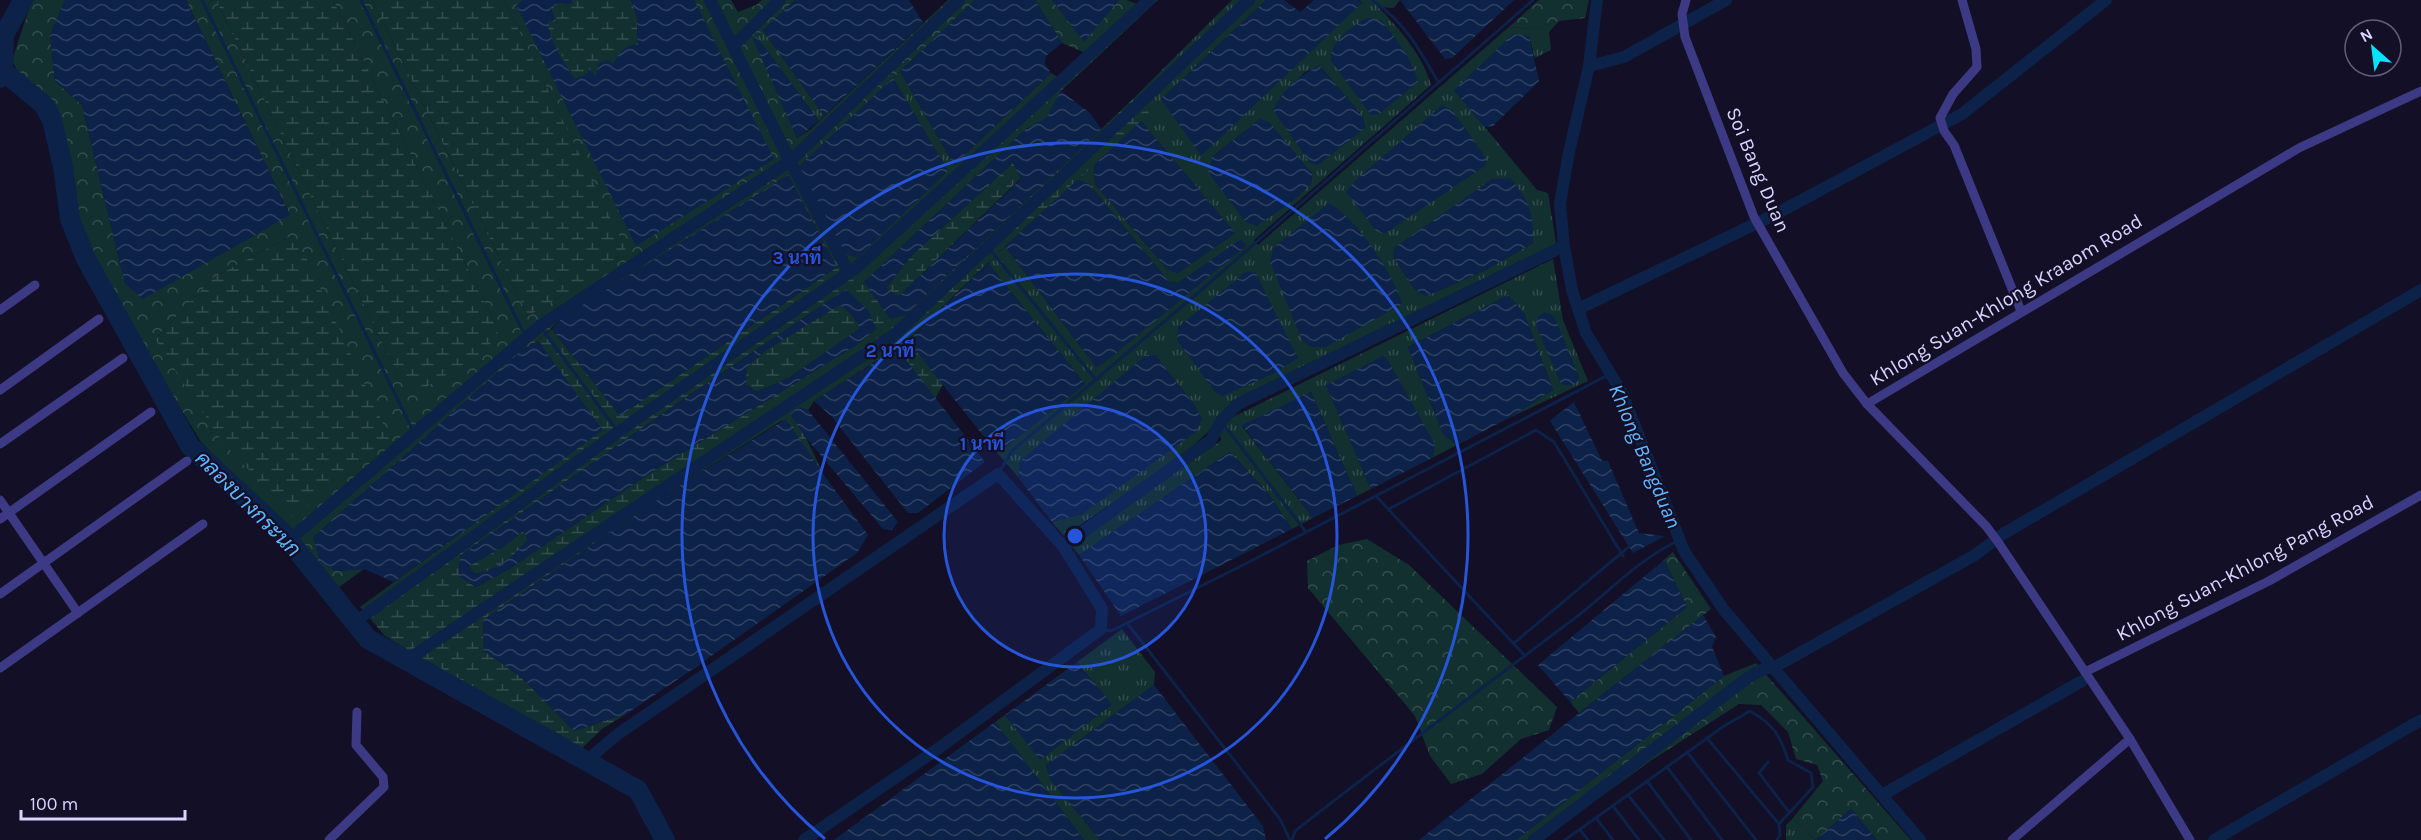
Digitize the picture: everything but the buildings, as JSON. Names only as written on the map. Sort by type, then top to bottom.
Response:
[{"type":"street","name":"Soi Bang Duan","points":[[1686,0],[1682,14],[1685,37],[1754,217],[1842,373],[1868,404]]},
{"type":"street","points":[[1962,0],[1976,49],[1977,68],[1953,94],[1940,118],[1944,131],[1954,145],[2022,311]]},
{"type":"street","name":"Khlong Suan-Khlong Kraaom Road","points":[[2189,840],[2130,739],[1998,542],[1986,526],[1868,404],[2299,148],[2421,91]]},
{"type":"street","points":[[0,310],[35,285]]},
{"type":"street","points":[[0,390],[99,319]]},
{"type":"street","points":[[0,444],[123,358]]},
{"type":"street","points":[[0,519],[152,412]]},
{"type":"street","points":[[0,594],[187,461]]},
{"type":"street","name":"Khlong Suan-Khlong Pang Road","points":[[2085,672],[2268,581],[2421,495]]},
{"type":"street","points":[[0,500],[78,613]]},
{"type":"street","points":[[0,668],[203,524]]},
{"type":"street","points":[[329,840],[384,787],[384,777],[356,745],[357,712]]},
{"type":"street","points":[[2012,840],[2130,739]]},
{"type":"green space","points":[[32,0],[65,0],[50,35],[55,81],[82,105],[125,284],[290,215],[186,0],[216,0],[398,375],[499,331],[333,0],[372,0],[528,316],[628,256],[504,0],[524,0],[517,5],[531,30],[725,65],[694,0],[731,0],[738,12],[762,0],[795,0],[754,39],[797,138],[811,129],[948,0],[975,0],[876,94],[857,257],[1051,73],[1059,78],[1082,56],[1083,52],[1062,43],[1035,0],[1052,0],[1084,41],[1119,0],[1127,0],[1139,5],[1144,0],[1158,0],[1061,91],[1046,119],[1026,129],[864,282],[852,262],[837,267],[788,175],[563,317],[538,341],[522,350],[335,571],[364,569],[335,590],[287,531],[201,442],[136,335],[85,243],[64,155],[57,113],[19,75],[12,60]],"holes":[[[291,236],[155,339],[214,277]]]},
{"type":"green space","points":[[216,0],[333,0],[499,331],[485,351],[420,391],[398,375]]},
{"type":"green space","points":[[372,0],[504,0],[629,256],[528,316]]},
{"type":"green space","points":[[572,0],[631,0],[637,17],[638,45],[596,76],[588,73],[575,80],[547,27],[549,19],[556,22],[550,8],[560,2],[572,4]]},
{"type":"green space","points":[[1232,0],[1266,0],[1161,99],[1362,3],[1359,0],[1400,0],[1394,8],[1378,7],[1410,43],[1431,85],[1254,240],[1258,245],[1509,27],[1533,29],[1559,21],[1549,32],[1551,50],[1535,58],[1529,36],[1454,90],[1537,190],[1548,193],[1556,243],[1549,250],[1520,261],[1251,392],[1229,406],[1208,432],[1184,454],[1064,536],[1052,522],[1082,514],[1202,419],[1193,403],[1155,355],[1020,461],[1018,477],[993,448],[1003,449],[1085,384],[988,263],[1005,246],[1086,354],[1245,246],[1241,240],[1178,283],[1169,282],[1089,184],[1077,180],[1094,165],[1095,184],[1167,269],[1178,273],[1235,233],[1141,121],[1149,114],[1134,98]],"holes":[[[1320,66],[1363,117],[1365,128],[1280,97],[1305,72]],[[1260,119],[1312,173],[1311,184],[1292,201],[1256,226],[1212,157]],[[1533,243],[1484,271],[1426,296],[1415,290],[1393,256]]]},
{"type":"green space","points":[[1539,0],[1589,0],[1585,18],[1559,21],[1533,29],[1509,27]]},
{"type":"green space","points":[[763,30],[824,116],[819,121],[756,36]]},
{"type":"green space","points":[[900,71],[954,165],[948,171],[893,78]]},
{"type":"green space","points":[[1134,98],[1150,114],[1001,250],[908,340],[943,384],[935,399],[896,348],[814,401],[808,410],[799,407],[791,414],[824,475],[786,420],[781,421],[657,500],[483,620],[484,651],[521,677],[574,731],[628,713],[602,729],[581,749],[433,666],[385,636],[360,607],[602,430],[538,341],[552,329],[620,416],[837,267],[852,262],[890,318],[905,315]],"holes":[[[846,289],[876,329],[858,344],[650,473],[509,569],[476,587],[459,576],[460,556],[669,409]]]},
{"type":"green space","points":[[1013,163],[1021,178],[900,295],[895,295],[886,288],[911,256]]},
{"type":"green space","points":[[291,236],[306,257],[391,441],[293,517],[221,440],[155,339],[214,277]]},
{"type":"green space","points":[[1553,259],[1563,320],[1588,381],[1507,419],[1553,390],[1524,313],[1508,295],[1408,347],[1443,434],[1457,445],[1432,458],[1435,444],[1326,385],[1371,489],[1357,496],[1311,392],[1242,426],[1313,518],[1292,529],[1268,493],[1230,452],[1079,555],[1072,546],[1164,478],[1218,443],[1221,440],[1219,429],[1223,422]]},
{"type":"green space","points":[[840,304],[861,328],[790,377],[757,392],[746,385],[746,367],[766,350]]},
{"type":"green space","points":[[523,531],[528,539],[518,551],[497,567],[474,574],[469,566],[506,545]]},
{"type":"green space","points":[[1367,539],[1409,565],[1557,707],[1549,730],[1521,739],[1482,774],[1451,784],[1430,756],[1415,716],[1308,588],[1307,561],[1338,545]]},
{"type":"green space","points":[[1673,552],[1711,609],[1579,713],[1570,702],[1687,607],[1664,560]]},
{"type":"green space","points":[[1122,629],[1155,672],[1154,685],[1046,765],[1050,779],[1100,840],[1084,840],[995,722],[1005,715],[1041,759],[1111,705],[1077,662]]},
{"type":"green space","points":[[1756,663],[1911,840],[1877,840],[1851,809],[1815,840],[1793,818],[1823,781],[1817,765],[1796,759],[1788,732],[1761,705],[1739,704],[1652,760],[1553,831],[1544,840],[1516,840],[1724,676]]},
{"type":"green space","points":[[1793,818],[1815,840],[1786,840],[1786,825]]},
{"type":"water","points":[[65,0],[186,0],[290,215],[143,299],[125,284],[82,105],[55,81],[50,35]]},
{"type":"water","points":[[524,0],[572,0],[572,4],[560,3],[550,8],[557,23],[549,20],[549,26],[557,50],[575,79],[588,73],[589,67],[596,76],[599,63],[608,60],[613,64],[626,47],[638,45],[637,17],[631,0],[694,0],[774,159],[636,246],[516,5]]},
{"type":"water","points":[[795,0],[909,0],[923,23],[824,116],[763,30]]},
{"type":"water","points":[[975,0],[1035,0],[1062,43],[1046,56],[1045,64],[1051,73],[954,165],[900,71]]},
{"type":"water","points":[[1052,0],[1119,0],[1084,42]]},
{"type":"water","points":[[1266,0],[1284,0],[1300,12],[1314,0],[1359,0],[1362,3],[1201,156],[1161,99]]},
{"type":"water","points":[[1400,0],[1514,0],[1452,58],[1445,59]]},
{"type":"water","points":[[1367,18],[1381,20],[1408,57],[1418,82],[1379,114],[1371,115],[1331,61],[1334,47],[1343,35]]},
{"type":"water","points":[[1513,34],[1529,36],[1539,81],[1493,126],[1484,127],[1454,90]]},
{"type":"water","points":[[756,36],[819,121],[797,138],[753,39]]},
{"type":"water","points":[[1320,66],[1363,117],[1365,128],[1318,165],[1310,163],[1273,110],[1292,84],[1305,73]]},
{"type":"water","points":[[893,78],[948,171],[857,258],[844,253],[799,166]]},
{"type":"water","points":[[1061,91],[1090,113],[1101,129],[905,315],[890,319],[864,282],[1026,129],[1046,118]],"holes":[[[1013,163],[1021,179],[900,295],[895,295],[886,288],[911,256]]]},
{"type":"water","points":[[1442,105],[1452,110],[1486,158],[1485,166],[1384,234],[1377,232],[1346,192],[1356,180]]},
{"type":"water","points":[[1260,119],[1270,123],[1312,173],[1311,184],[1292,201],[1256,226],[1246,222],[1209,174],[1212,157]]},
{"type":"water","points":[[1141,121],[1235,233],[1178,273],[1167,269],[1095,184],[1094,165]]},
{"type":"water","points":[[788,175],[837,267],[620,416],[552,329],[563,317]]},
{"type":"water","points":[[1510,178],[1522,193],[1529,207],[1533,243],[1484,271],[1426,296],[1415,290],[1393,256],[1394,248],[1492,179]]},
{"type":"water","points":[[1077,180],[1089,184],[1169,282],[1178,283],[1241,239],[1246,246],[1104,363],[1096,367],[1005,246]]},
{"type":"water","points":[[1329,203],[1351,221],[1373,248],[1391,277],[1402,304],[1326,347],[1312,347],[1303,342],[1270,262],[1273,248]]},
{"type":"water","points":[[988,263],[1085,384],[1003,449],[993,448],[908,341]]},
{"type":"water","points":[[1246,272],[1255,272],[1298,358],[1273,374],[1222,396],[1215,392],[1177,340],[1178,327]]},
{"type":"water","points":[[846,289],[869,311],[876,329],[858,344],[650,473],[509,569],[476,587],[459,576],[460,556],[669,409]],"holes":[[[840,305],[852,315],[860,328],[790,377],[757,392],[746,385],[747,367],[766,350]],[[523,531],[528,539],[518,551],[497,567],[474,573],[469,566],[506,545]]]},
{"type":"water","points":[[1508,295],[1524,313],[1553,390],[1507,419],[1457,445],[1443,434],[1408,347]]},
{"type":"water","points":[[1545,312],[1554,316],[1580,379],[1571,386],[1561,384],[1535,323]]},
{"type":"water","points":[[538,341],[603,430],[394,582],[364,569],[335,571],[320,562],[313,537],[522,350]]},
{"type":"water","points":[[897,348],[985,462],[918,513],[908,513],[831,416],[814,401]]},
{"type":"water","points":[[1146,355],[1155,355],[1193,403],[1202,419],[1196,432],[1082,514],[1052,522],[1018,477],[1020,461]]},
{"type":"water","points":[[1385,355],[1435,444],[1432,458],[1371,489],[1326,385]]},
{"type":"water","points":[[1311,392],[1357,496],[1313,518],[1242,425]]},
{"type":"water","points":[[1574,402],[1602,461],[1608,461],[1639,533],[1665,536],[1633,553],[1550,421]]},
{"type":"water","points":[[799,407],[808,410],[898,522],[892,530],[883,529],[806,438],[790,414]]},
{"type":"water","points":[[786,419],[868,535],[857,553],[628,713],[574,731],[521,677],[484,651],[483,620],[657,500]]},
{"type":"water","points":[[1230,452],[1268,493],[1292,529],[1121,616],[1079,555]]},
{"type":"water","points":[[1664,560],[1687,607],[1570,702],[1538,665]]},
{"type":"water","points":[[1703,615],[1716,637],[1712,647],[1724,676],[1516,840],[1419,840]]},
{"type":"water","points":[[1077,662],[1112,704],[1040,760],[1005,715]]},
{"type":"water","points":[[1154,685],[1263,826],[1266,840],[1100,840],[1050,779],[1046,765]]},
{"type":"water","points":[[995,722],[1084,840],[834,840]]},
{"type":"water","points":[[1851,809],[1877,840],[1815,840]]},
{"type":"waterway","points":[[0,78],[3,71],[4,35],[23,0]]},
{"type":"waterway","points":[[202,0],[414,433]]},
{"type":"waterway","points":[[361,0],[526,338]]},
{"type":"waterway","points":[[710,0],[849,273]]},
{"type":"waterway","points":[[733,46],[780,0]]},
{"type":"waterway","points":[[288,541],[540,326],[790,161],[959,0]]},
{"type":"waterway","points":[[355,622],[638,418],[856,268],[1149,0]]},
{"type":"waterway","points":[[407,660],[895,334],[1249,0]]},
{"type":"waterway","points":[[998,474],[1012,451],[1207,285],[1533,0]]},
{"type":"waterway","name":"Khlong Bangduan","points":[[1597,0],[1589,66],[1569,152],[1560,204],[1564,246],[1572,290],[1586,333],[1622,393],[1684,551],[1724,610],[1920,840]]},
{"type":"waterway","points":[[1589,66],[1624,57],[1726,0]]},
{"type":"waterway","points":[[1578,309],[1776,214],[1962,114],[2106,0]]},
{"type":"waterway","points":[[1373,1],[1402,27],[1418,48],[1438,82]]},
{"type":"waterway","name":"คลองบางกระนก","points":[[3,71],[44,105],[52,120],[63,167],[70,219],[86,259],[190,446],[283,533],[368,639],[638,790],[665,840]]},
{"type":"waterway","points":[[586,761],[618,734],[998,474],[1063,546],[1211,440],[1221,421],[1238,404],[1564,246]]},
{"type":"waterway","points":[[988,247],[1096,380]]},
{"type":"waterway","points":[[1534,840],[1746,679],[1765,668],[1773,668],[1975,555],[2003,534],[2421,290]]},
{"type":"waterway","points":[[540,326],[618,432]]},
{"type":"waterway","points":[[1101,629],[1111,631],[1247,563],[1610,374]]},
{"type":"waterway","points":[[1221,421],[1306,532]]},
{"type":"waterway","points":[[1389,509],[1536,430],[1554,442],[1623,556]]},
{"type":"waterway","points":[[1376,496],[1525,656]]},
{"type":"waterway","points":[[1292,840],[1295,831],[1329,804],[1571,621],[1637,567],[1680,540]]},
{"type":"waterway","points":[[1514,643],[1631,545]]},
{"type":"waterway","points":[[804,840],[939,748],[1101,629],[1102,609],[1063,546]]},
{"type":"waterway","points":[[1127,623],[1280,819],[1290,840]]},
{"type":"waterway","points":[[1882,795],[2082,681]]},
{"type":"waterway","points":[[1565,840],[1724,726],[1750,711],[1775,731],[1788,760],[1811,773],[1813,787],[1779,824],[1780,835],[1777,840]]},
{"type":"waterway","points":[[2214,840],[2421,720]]},
{"type":"waterway","points":[[1707,738],[1779,824]]},
{"type":"waterway","points":[[1687,752],[1756,840]]},
{"type":"waterway","points":[[1768,762],[1759,773],[1789,812]]},
{"type":"waterway","points":[[1667,767],[1722,840]]},
{"type":"waterway","points":[[1647,781],[1691,840]]},
{"type":"waterway","points":[[1628,795],[1664,840]]},
{"type":"waterway","points":[[1613,806],[1639,840]]},
{"type":"waterway","points":[[1596,818],[1613,840]]},
{"type":"waterway","points":[[1580,830],[1588,840]]}]
